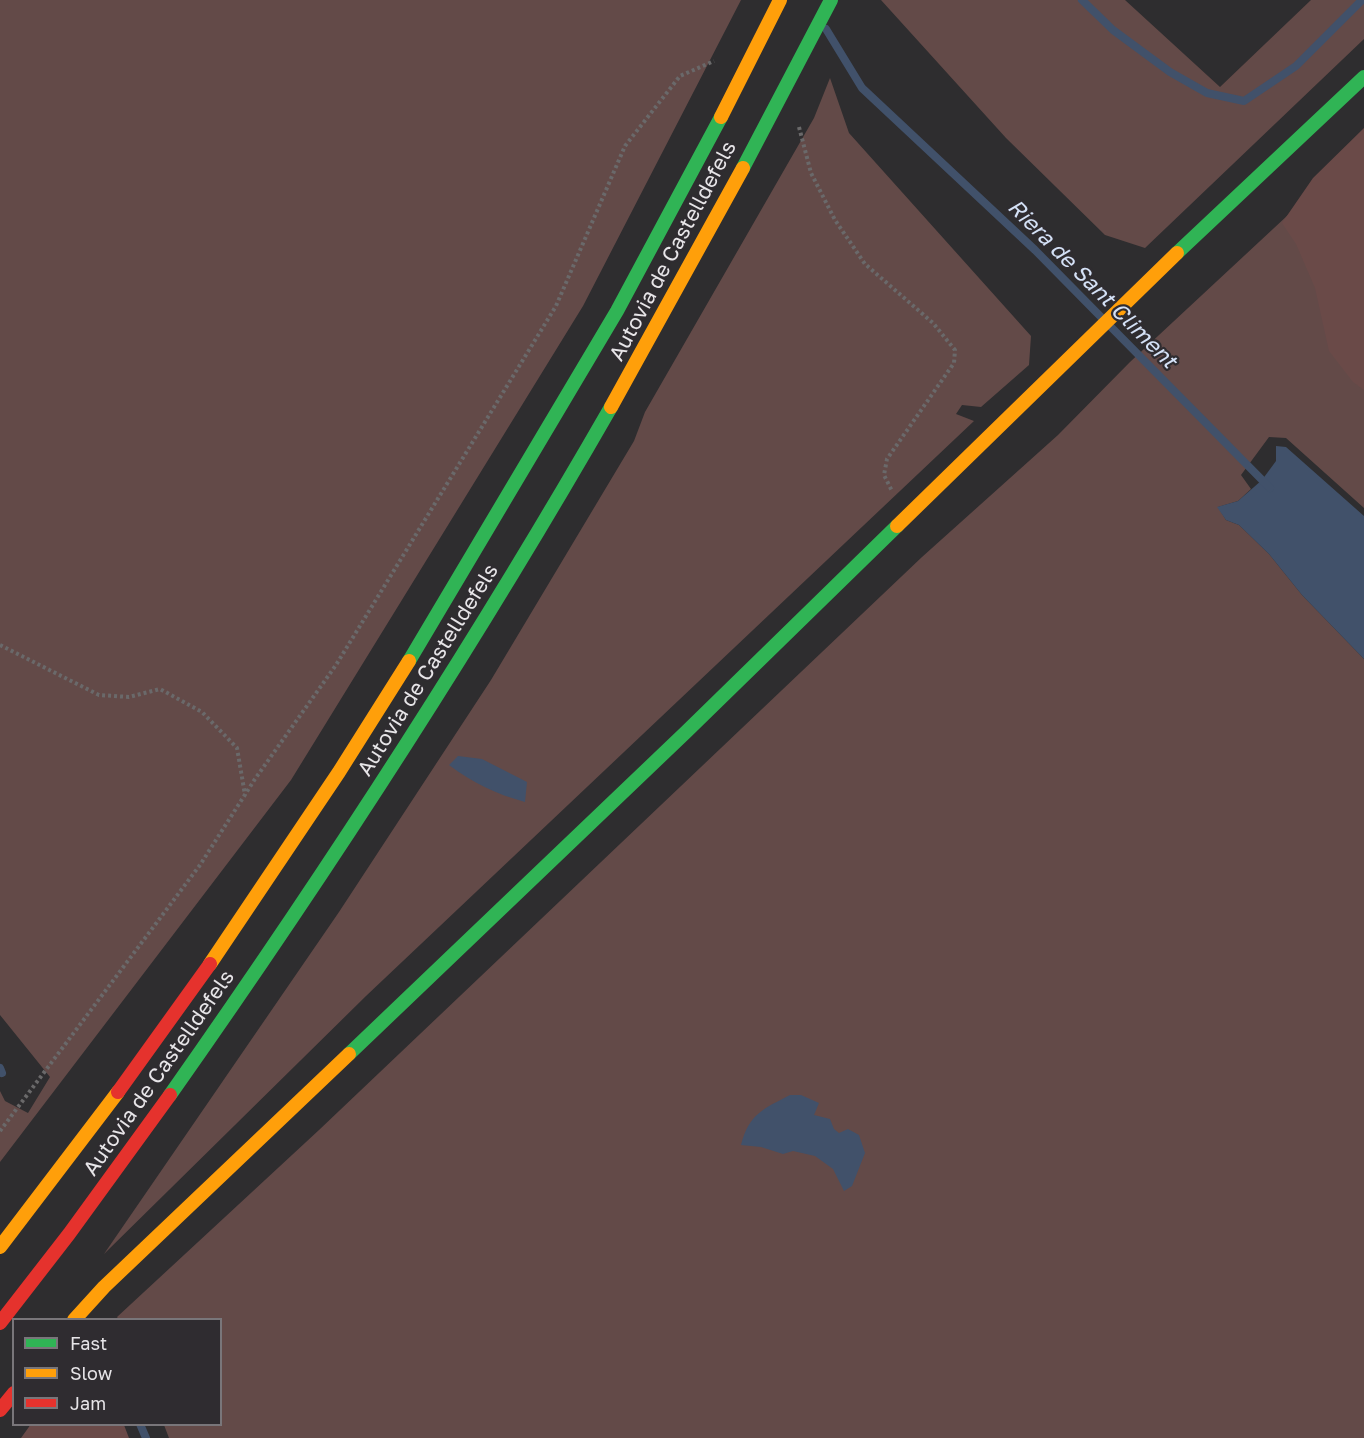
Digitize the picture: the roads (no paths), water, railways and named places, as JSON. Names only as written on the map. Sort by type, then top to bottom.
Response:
[{"type":"main road","name":"Autovia de Castelldefels","points":[[0,1246],[148,1050],[297,836],[407,665],[485,538],[641,268],[780,0]]},
{"type":"main road","name":"Autovia de Castelldefels","points":[[0,1323],[51,1259],[178,1086],[326,870],[427,713],[599,429],[681,283],[831,0]]},
{"type":"main road","points":[[76,1318],[104,1287],[686,732],[1217,214],[1364,77]]},
{"type":"main road","points":[[70,1131],[148,1050]]},
{"type":"main road","points":[[0,1410],[12,1395]]},
{"type":"water","points":[[1276,446],[1286,447],[1364,516],[1364,659],[1302,595],[1269,554],[1239,525],[1226,520],[1217,507],[1238,501],[1262,480],[1276,461]]},
{"type":"water","points":[[458,756],[482,759],[527,782],[525,802],[476,783],[449,765]]},
{"type":"water","points":[[790,1095],[801,1095],[819,1103],[814,1115],[830,1119],[834,1129],[839,1133],[848,1129],[859,1135],[865,1153],[852,1186],[844,1191],[833,1169],[815,1156],[793,1151],[783,1154],[761,1147],[741,1145],[753,1119],[772,1104]]},
{"type":"waterway","points":[[1082,0],[1113,30],[1170,72],[1207,93],[1244,101],[1296,66],[1362,0]]},
{"type":"waterway","name":"Riera de Sant Climent","points":[[826,29],[862,88],[1035,250],[1101,317]]},
{"type":"waterway","name":"Riera de Sant Climent","points":[[1110,326],[1270,488]]},
{"type":"waterway","points":[[0,1068],[2,1073]]},
{"type":"waterway","points":[[141,1426],[146,1438]]}]
